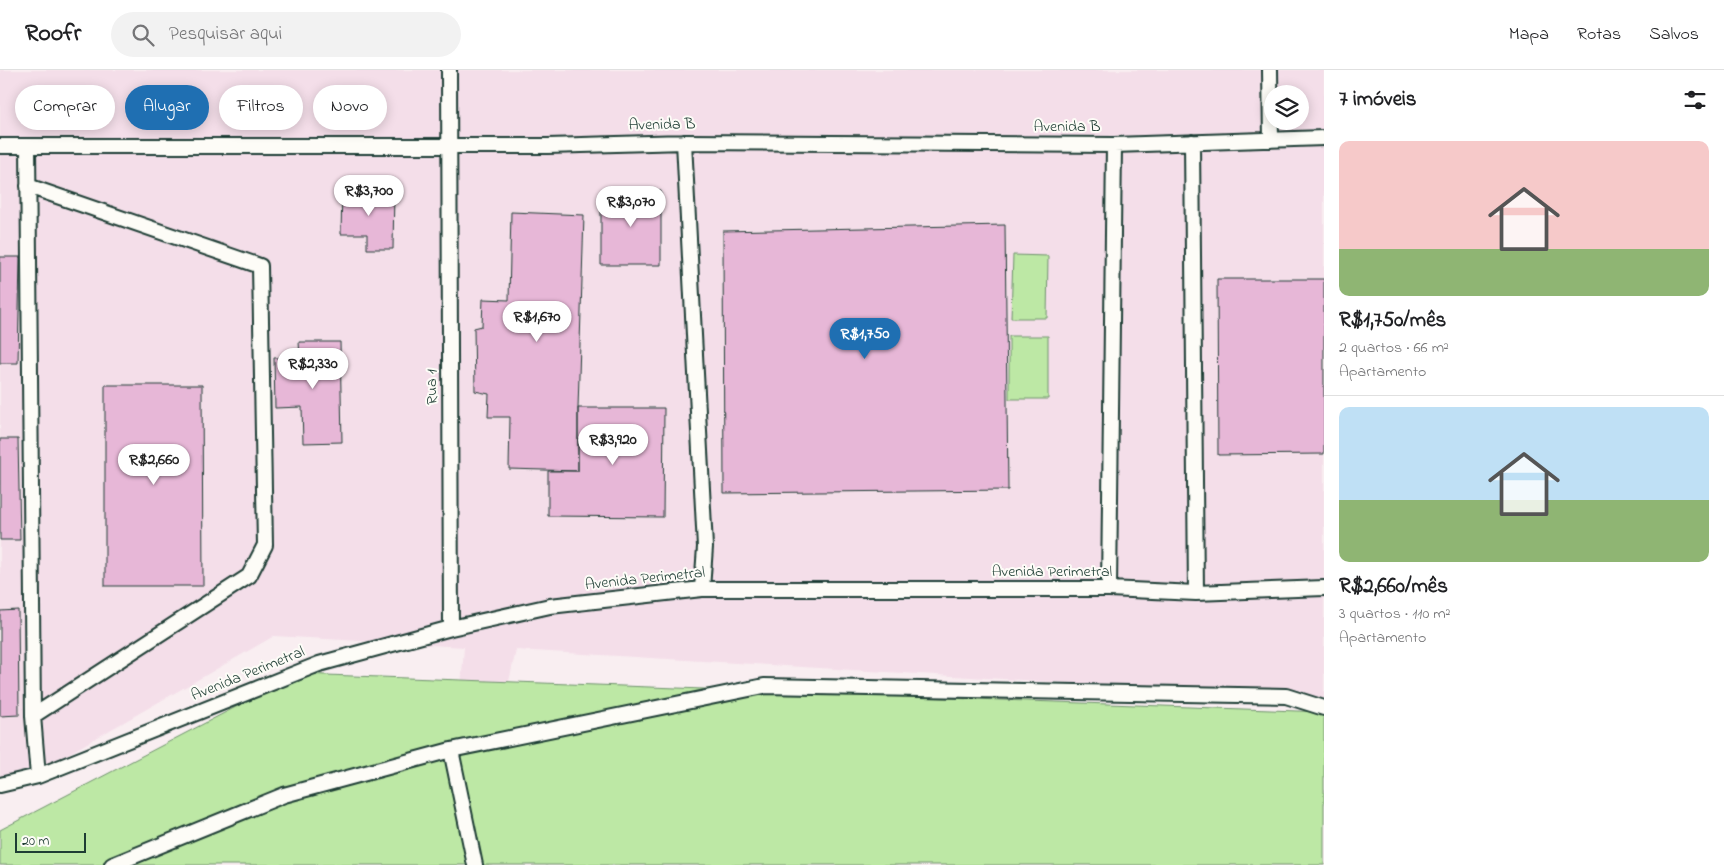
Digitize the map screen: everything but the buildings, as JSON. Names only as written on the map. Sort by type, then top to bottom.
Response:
[{"type":"lane","name":"Rua 1","points":[[449,70],[451,628]]},
{"type":"lane","points":[[1270,70],[1271,140]]},
{"type":"lane","name":"Avenida B","points":[[0,146],[548,146],[684,142],[1114,145],[1322,138]]},
{"type":"lane","points":[[684,142],[704,547],[702,589]]},
{"type":"lane","points":[[1192,142],[1196,593]]},
{"type":"lane","points":[[1109,589],[1114,145]]},
{"type":"lane","points":[[28,146],[32,716],[38,776]]},
{"type":"lane","points":[[28,186],[260,266],[265,545],[249,576],[32,716]]},
{"type":"lane","name":"Avenida Perimetral","points":[[0,785],[38,776],[318,664],[451,628],[550,606],[702,589],[1109,589],[1196,593],[1324,588]]},
{"type":"lane","points":[[112,865],[284,795],[451,750],[764,686],[1286,696],[1324,708]]},
{"type":"lane","points":[[451,750],[475,865]]},
{"type":"shaded area","points":[[0,70],[1324,70],[1324,698],[516,650],[483,798],[454,782],[464,647],[274,636],[0,793]]},
{"type":"green space","points":[[1013,255],[1048,256],[1047,318],[1011,318]]},
{"type":"green space","points":[[1009,336],[1048,336],[1048,399],[1009,399]]},
{"type":"green space","points":[[299,674],[1324,712],[1324,865],[0,865],[0,830]]}]
